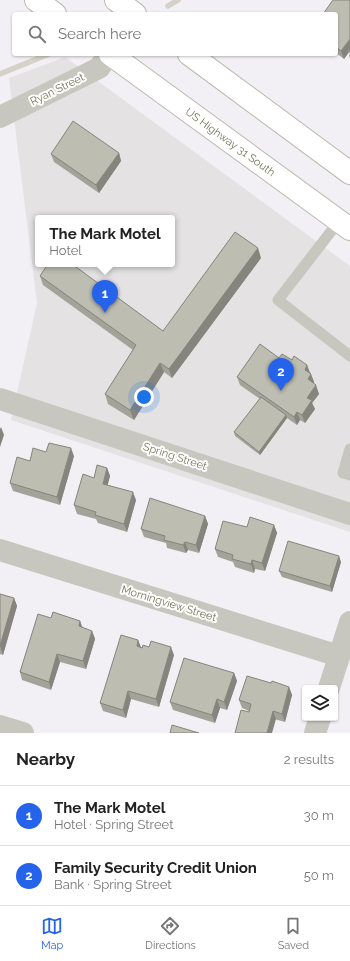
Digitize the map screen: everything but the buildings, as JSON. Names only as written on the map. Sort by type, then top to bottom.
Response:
[{"type":"main road","points":[[36,0],[52,12]]},
{"type":"main road","name":"US Highway 31 South","points":[[113,56],[344,225]]},
{"type":"main road","points":[[192,56],[350,173]]},
{"type":"street","name":"Ryan Street","points":[[0,117],[99,68],[108,56]]},
{"type":"street","name":"Spring Street","points":[[0,399],[350,514]]},
{"type":"street","name":"Morningview Street","points":[[0,550],[339,656]]},
{"type":"street","points":[[330,685],[350,622]]},
{"type":"street","points":[[0,726],[23,733]]},
{"type":"lane","points":[[344,225],[278,300],[350,356]]},
{"type":"lane","points":[[350,449],[343,473],[350,475]]},
{"type":"shaded area","points":[[65,57],[350,266],[350,532],[11,420],[37,303],[9,78]]},
{"type":"waterway","points":[[168,6],[178,0]]},
{"type":"waterway","points":[[0,74],[44,56]]},
{"type":"place","name":"The Mark Motel","points":[[105,313]]},
{"type":"place","name":"Family Security Credit Union","points":[[281,391]]}]
